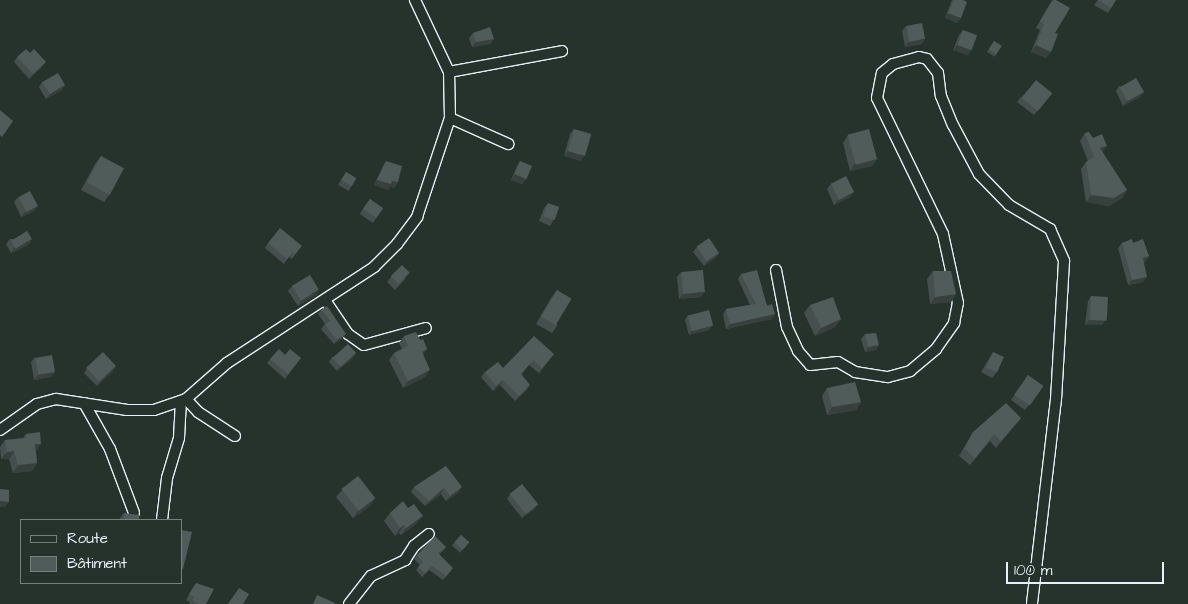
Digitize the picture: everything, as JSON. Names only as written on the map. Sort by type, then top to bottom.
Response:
[{"type":"street","points":[[0,430],[37,404],[56,399],[154,410],[183,400],[227,363],[374,267],[417,217],[450,118],[449,72],[415,0]]},
{"type":"street","points":[[449,72],[562,51]]},
{"type":"street","points":[[776,270],[787,327],[798,351],[810,365],[838,362],[856,372],[888,377],[910,371],[936,350],[954,323],[958,303],[945,242],[876,98],[882,73],[887,69],[919,56],[927,59],[938,73],[941,96],[953,125],[980,174],[1009,205],[1050,229],[1064,261],[1056,399],[1032,604]]},
{"type":"street","points":[[450,118],[508,144]]},
{"type":"street","points":[[325,300],[348,334],[364,346],[426,328]]},
{"type":"street","points":[[183,400],[234,436]]},
{"type":"street","points":[[162,519],[167,478],[179,438],[183,400]]},
{"type":"street","points":[[84,403],[110,449],[134,514]]},
{"type":"street","points":[[348,604],[371,576],[405,560],[414,546],[429,534]]},
{"type":"building","points":[[954,0],[967,2],[961,18],[948,13]]},
{"type":"building","points":[[1053,0],[1070,8],[1055,33],[1058,34],[1051,52],[1036,45],[1044,24],[1040,21]]},
{"type":"building","points":[[1098,0],[1116,0],[1111,8]]},
{"type":"building","points":[[922,23],[925,39],[909,42],[906,26]]},
{"type":"building","points":[[490,27],[494,39],[476,42],[473,33]]},
{"type":"building","points":[[963,30],[977,35],[972,50],[958,45]]},
{"type":"building","points":[[994,41],[1002,46],[996,54],[989,49]]},
{"type":"building","points":[[26,49],[30,53],[34,49],[46,62],[33,74],[17,57]]},
{"type":"building","points":[[58,73],[65,85],[49,94],[42,82]]},
{"type":"building","points":[[1136,78],[1144,92],[1128,101],[1120,88]]},
{"type":"building","points":[[1036,80],[1052,93],[1038,111],[1022,98]]},
{"type":"building","points":[[0,110],[13,121],[2,137],[0,135]]},
{"type":"building","points":[[574,129],[591,134],[585,156],[568,151]]},
{"type":"building","points":[[869,129],[877,159],[856,165],[848,135]]},
{"type":"building","points":[[1089,132],[1093,138],[1102,134],[1107,146],[1100,148],[1127,190],[1114,198],[1091,195],[1086,162],[1094,157],[1085,133]]},
{"type":"building","points":[[101,156],[124,168],[110,195],[87,182]]},
{"type":"building","points":[[386,161],[402,166],[398,182],[392,181],[391,184],[377,180]]},
{"type":"building","points":[[520,161],[532,166],[526,179],[515,174]]},
{"type":"building","points":[[346,172],[356,178],[352,186],[341,180]]},
{"type":"building","points":[[846,176],[854,192],[839,200],[831,184]]},
{"type":"building","points":[[30,191],[38,206],[27,212],[19,197]]},
{"type":"building","points":[[370,199],[383,208],[376,218],[363,209]]},
{"type":"building","points":[[548,203],[559,207],[554,220],[543,216]]},
{"type":"building","points":[[280,228],[302,246],[287,259],[268,243]]},
{"type":"building","points":[[27,231],[32,239],[16,249],[11,241]]},
{"type":"building","points":[[709,238],[719,253],[707,261],[697,246]]},
{"type":"building","points":[[1132,239],[1133,243],[1143,239],[1149,256],[1143,258],[1147,277],[1132,280],[1122,243]]},
{"type":"building","points":[[402,265],[410,273],[398,284],[391,276]]},
{"type":"building","points":[[703,270],[705,292],[683,294],[681,272]]},
{"type":"building","points":[[757,270],[767,306],[772,304],[775,314],[730,324],[726,309],[756,304],[741,274]]},
{"type":"building","points":[[933,271],[951,271],[956,294],[935,297]]},
{"type":"building","points":[[310,275],[319,290],[301,300],[292,286]]},
{"type":"building","points":[[557,290],[572,299],[556,325],[541,317]]},
{"type":"building","points":[[1091,296],[1108,297],[1107,321],[1090,320]]},
{"type":"building","points":[[833,297],[841,319],[821,328],[810,305]]},
{"type":"building","points":[[327,306],[346,334],[337,340],[325,325],[330,321],[321,310]]},
{"type":"building","points":[[709,310],[713,325],[692,331],[688,316]]},
{"type":"building","points":[[416,332],[420,340],[423,339],[427,349],[422,352],[430,370],[408,381],[394,353],[408,346],[404,336]]},
{"type":"building","points":[[876,333],[879,345],[868,347],[865,334]]},
{"type":"building","points":[[534,336],[554,354],[542,368],[533,360],[521,374],[530,385],[519,396],[503,380],[496,386],[485,372],[498,362],[503,368]]},
{"type":"building","points":[[348,344],[356,353],[340,367],[332,358]]},
{"type":"building","points":[[279,349],[285,355],[290,349],[301,358],[288,374],[270,359]]},
{"type":"building","points":[[103,352],[116,366],[99,382],[86,368]]},
{"type":"building","points":[[993,352],[1004,357],[997,372],[986,368]]},
{"type":"building","points":[[52,355],[55,372],[38,375],[35,358]]},
{"type":"building","points":[[1028,375],[1044,386],[1030,406],[1014,395]]},
{"type":"building","points":[[855,382],[861,402],[832,407],[827,388]]},
{"type":"building","points":[[1006,403],[1021,418],[1001,441],[994,434],[975,458],[964,449],[973,432]]},
{"type":"building","points":[[40,432],[41,444],[35,444],[37,463],[18,465],[14,451],[7,452],[5,440],[26,438],[26,434]]},
{"type":"building","points":[[446,466],[462,487],[450,496],[444,488],[429,501],[414,487]]},
{"type":"building","points":[[358,476],[375,498],[359,511],[341,489]]},
{"type":"building","points":[[522,484],[538,504],[526,514],[510,494]]},
{"type":"building","points":[[0,489],[9,490],[9,502],[0,501]]},
{"type":"building","points":[[403,501],[408,508],[414,504],[423,516],[406,528],[404,525],[400,528],[390,513]]},
{"type":"building","points":[[124,513],[139,515],[139,519],[124,519]]},
{"type":"building","points":[[182,530],[192,532],[182,569]]},
{"type":"building","points":[[461,535],[469,542],[463,550],[454,543]]},
{"type":"building","points":[[435,536],[446,547],[438,553],[453,568],[446,576],[432,566],[425,573],[418,567],[423,562],[417,555]]},
{"type":"building","points":[[196,583],[214,589],[206,604],[199,604],[192,600],[194,597],[189,594]]},
{"type":"building","points":[[239,588],[249,594],[243,604],[228,604]]},
{"type":"building","points":[[317,595],[335,603],[313,604]]}]
